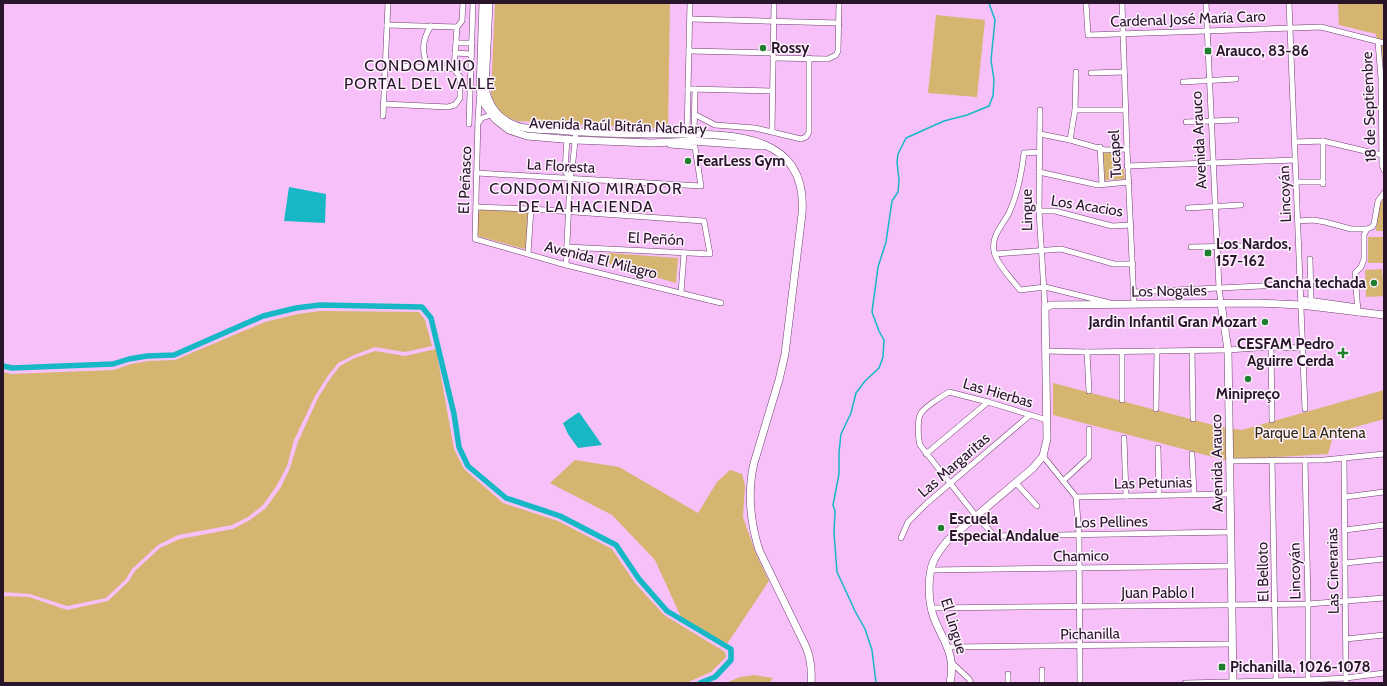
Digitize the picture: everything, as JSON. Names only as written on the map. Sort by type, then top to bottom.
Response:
[{"type":"main road","name":"Avenida Raúl Bitrán Nachary","points":[[483,3],[480,90],[483,100],[492,115],[504,127],[520,135],[571,140],[651,143],[692,139]]},
{"type":"main road","name":"Avenida Raúl Bitrán Nachary","points":[[489,3],[485,88],[493,108],[500,117],[512,125],[530,129],[647,134],[770,147],[785,157],[796,171],[802,190],[803,209],[785,354],[751,477],[749,502],[755,537],[759,550],[811,660],[811,683]]},
{"type":"main road","name":"Los Nogales","points":[[1047,307],[1051,305],[1301,302],[1358,310],[1384,316]]},
{"type":"main road","name":"Avenida Arauco","points":[[1221,303],[1228,350],[1233,682]]},
{"type":"main road","name":"Lingue","points":[[1043,456],[1047,439],[1047,307]]},
{"type":"main road","name":"El Lingue","points":[[950,683],[952,663],[948,647],[934,618],[931,608],[931,570],[939,551],[948,540],[1033,468],[1043,456]]},
{"type":"street","points":[[383,116],[388,3]]},
{"type":"street","points":[[383,104],[448,107],[455,105],[460,98],[460,76],[454,69],[457,27],[462,20],[463,3]]},
{"type":"street","points":[[469,124],[473,3]]},
{"type":"street","points":[[690,3],[688,89],[692,139]]},
{"type":"street","points":[[772,131],[774,3]]},
{"type":"street","points":[[689,51],[828,59],[836,55],[838,51],[839,3]]},
{"type":"street","name":"Cardenal José María Caro","points":[[1086,3],[1088,35],[1325,27],[1381,42]]},
{"type":"street","name":"Tucapel","points":[[1122,3],[1125,110],[1134,304]]},
{"type":"street","name":"Avenida Arauco","points":[[1206,3],[1219,288],[1221,303]]},
{"type":"street","name":"Lincoyán","points":[[1289,3],[1305,409]]},
{"type":"street","points":[[690,19],[839,23]]},
{"type":"street","points":[[387,25],[457,27]]},
{"type":"street","points":[[429,67],[424,57],[423,48],[426,34],[431,26]]},
{"type":"street","name":"18 de Septiembre","points":[[1381,42],[1382,164],[1384,170]]},
{"type":"street","points":[[456,43],[472,43]]},
{"type":"street","points":[[455,53],[471,54]]},
{"type":"street","points":[[694,114],[715,125],[756,128],[801,139],[806,137],[809,132],[809,58]]},
{"type":"street","points":[[385,66],[454,69]]},
{"type":"street","points":[[1070,140],[1076,110],[1076,72]]},
{"type":"street","points":[[1091,73],[1124,72]]},
{"type":"street","points":[[1183,82],[1236,80]]},
{"type":"street","points":[[688,89],[772,91]]},
{"type":"street","points":[[692,139],[695,89]]},
{"type":"street","name":"El Peñasco","points":[[475,239],[480,90]]},
{"type":"street","name":"Lingue","points":[[1040,110],[1039,211],[1044,287],[1047,307]]},
{"type":"street","points":[[1076,110],[1125,110]]},
{"type":"street","points":[[478,123],[482,118],[492,115]]},
{"type":"street","points":[[1186,122],[1236,120]]},
{"type":"street","points":[[568,131],[571,140]]},
{"type":"street","points":[[566,266],[570,179],[565,171],[571,140],[576,132]]},
{"type":"street","points":[[1040,134],[1100,147],[1105,150],[1127,149]]},
{"type":"street","name":"La Floresta","points":[[477,173],[701,186],[692,139]]},
{"type":"street","points":[[1296,182],[1323,183],[1323,141]]},
{"type":"street","points":[[1295,142],[1323,141],[1382,155]]},
{"type":"street","points":[[1100,147],[1102,184]]},
{"type":"street","points":[[1040,152],[1024,153],[1022,171],[1009,212],[996,234],[994,254],[1061,249],[1114,264],[1133,264]]},
{"type":"street","points":[[1128,166],[1295,160]]},
{"type":"street","points":[[1039,172],[1098,185],[1129,182]]},
{"type":"street","points":[[1298,221],[1313,220],[1351,229],[1367,229],[1372,227],[1374,224],[1378,201],[1384,193]]},
{"type":"street","points":[[1188,208],[1241,205]]},
{"type":"street","points":[[476,207],[568,212]]},
{"type":"street","points":[[528,253],[531,209]]},
{"type":"street","name":"Los Acacios","points":[[1039,211],[1055,211],[1112,226],[1131,225]]},
{"type":"street","name":"El Peñón","points":[[567,247],[710,254],[704,222],[568,212]]},
{"type":"street","points":[[1301,302],[1311,300],[1358,310],[1355,273],[1361,267],[1364,259],[1364,235],[1367,229]]},
{"type":"street","name":"Avenida El Milagro","points":[[475,239],[528,253],[566,266],[721,303]]},
{"type":"street","points":[[1191,247],[1241,246]]},
{"type":"street","points":[[681,293],[684,253]]},
{"type":"street","name":"Los Nogales","points":[[994,254],[1000,265],[1020,290],[1044,287],[1117,304]]},
{"type":"street","points":[[1310,259],[1311,300]]},
{"type":"street","points":[[1134,292],[1301,284]]},
{"type":"street","points":[[1271,347],[1272,420]]},
{"type":"street","points":[[1046,351],[1122,352],[1228,350],[1271,347],[1303,348]]},
{"type":"street","points":[[1192,350],[1193,419]]},
{"type":"street","points":[[1156,409],[1157,351]]},
{"type":"street","points":[[1087,352],[1089,391]]},
{"type":"street","points":[[1122,352],[1122,400]]},
{"type":"street","name":"Las Hierbas","points":[[926,454],[918,440],[920,417],[922,412],[950,392],[1047,420]]},
{"type":"street","points":[[926,454],[988,402]]},
{"type":"street","name":"Las Margaritas","points":[[901,538],[908,522],[926,504],[1030,415]]},
{"type":"street","points":[[1063,481],[1089,457],[1089,429]]},
{"type":"street","points":[[1124,438],[1126,496]]},
{"type":"street","points":[[1158,448],[1159,495]]},
{"type":"street","name":"Los Pellines","points":[[926,454],[976,516],[995,536],[1231,532]]},
{"type":"street","points":[[1192,454],[1194,494]]},
{"type":"street","points":[[1230,461],[1324,460],[1384,454]]},
{"type":"street","points":[[1043,456],[1076,497],[1080,568],[1080,683]]},
{"type":"street","name":"Las Cinerarias","points":[[1344,458],[1346,680]]},
{"type":"street","name":"El Belloto","points":[[1272,460],[1276,604],[1276,682]]},
{"type":"street","name":"Lincoyán","points":[[1305,460],[1308,680]]},
{"type":"street","points":[[1016,483],[1037,506]]},
{"type":"street","points":[[1344,497],[1384,492]]},
{"type":"street","name":"Las Petunias","points":[[1076,497],[1230,494]]},
{"type":"street","points":[[1345,530],[1384,525]]},
{"type":"street","points":[[1345,563],[1384,559]]},
{"type":"street","name":"Chamico","points":[[931,570],[1231,566]]},
{"type":"street","name":"Juan Pablo I","points":[[931,608],[1308,604],[1384,598]]},
{"type":"street","points":[[1346,639],[1384,635]]},
{"type":"street","name":"Pichanilla","points":[[948,647],[1232,644]]},
{"type":"street","points":[[952,663],[969,679],[971,683]]},
{"type":"street","points":[[1042,670],[1042,683]]},
{"type":"street","points":[[1185,683],[1346,680],[1384,673]]},
{"type":"street","points":[[1008,674],[1008,683]]},
{"type":"green space","points":[[495,3],[670,3],[668,129],[517,121],[507,117],[494,103],[491,93]]},
{"type":"green space","points":[[1338,3],[1384,3],[1384,111],[1381,46],[1376,34],[1339,25]]},
{"type":"green space","points":[[936,15],[985,20],[977,97],[928,93]]},
{"type":"green space","points":[[1116,151],[1117,169],[1124,169],[1125,179],[1105,180],[1103,152]]},
{"type":"green space","points":[[1384,197],[1384,231],[1376,231],[1378,209]]},
{"type":"green space","points":[[481,209],[528,212],[526,246],[524,249],[478,236],[478,213]]},
{"type":"green space","points":[[1368,237],[1383,237],[1384,263],[1368,263]]},
{"type":"green space","points":[[608,253],[678,258],[676,283],[608,263],[605,256]]},
{"type":"green space","name":"Cancha techada","points":[[1382,269],[1384,296],[1366,297],[1365,270]]},
{"type":"green space","points":[[320,311],[419,312],[425,320],[432,346],[405,352],[375,347],[338,363],[315,396],[294,440],[287,466],[277,485],[263,505],[248,517],[232,525],[178,535],[158,545],[132,569],[126,579],[106,598],[67,606],[30,594],[3,592],[3,372],[11,374],[114,370],[131,364],[148,361],[175,360],[265,322],[298,314]]},
{"type":"green space","points":[[436,349],[454,449],[464,469],[503,503],[558,521],[612,549],[635,583],[664,615],[725,652],[726,657],[711,672],[686,683],[3,683],[3,596],[29,597],[67,610],[108,601],[129,581],[135,571],[160,548],[180,539],[233,529],[250,520],[266,508],[281,487],[290,468],[298,442],[318,398],[340,366],[355,358],[375,351],[405,356]]},
{"type":"green space","name":"Parque La Antena","points":[[1053,383],[1221,427],[1242,430],[1384,390],[1384,419],[1334,433],[1328,454],[1225,460],[1053,415]]},
{"type":"green space","points":[[575,460],[619,467],[698,513],[717,482],[730,470],[742,474],[745,486],[743,517],[756,554],[769,581],[727,644],[681,617],[655,560],[612,515],[550,483]]},
{"type":"green space","points":[[754,675],[773,678],[769,683],[726,683],[740,677]]},
{"type":"shaded area","points":[[289,187],[326,194],[325,223],[284,221]]},
{"type":"shaded area","points":[[579,412],[602,445],[578,448],[568,434],[563,423]]},
{"type":"waterway","points":[[876,683],[872,650],[865,629],[837,572],[834,533],[835,511],[833,505],[839,474],[841,434],[851,413],[856,393],[865,381],[879,368],[883,357],[884,340],[872,312],[878,267],[886,242],[892,201],[898,192],[898,154],[906,138],[944,121],[967,115],[989,106],[993,96],[994,80],[991,60],[995,20],[989,3]]},
{"type":"waterway","points":[[3,366],[12,368],[113,364],[129,359],[147,356],[174,355],[263,316],[296,308],[320,305],[422,307],[431,318],[454,414],[459,447],[468,466],[506,498],[560,516],[616,545],[639,579],[667,611],[731,649],[731,660],[715,677],[700,683]]},
{"type":"place","name":"Rossy","points":[[763,48]]},
{"type":"place","name":"Arauco, 83-86","points":[[1208,51]]},
{"type":"place","name":"FearLess Gym","points":[[688,161]]},
{"type":"place","name":"Los Nardos, 157-162","points":[[1208,253]]},
{"type":"place","name":"Cancha techada","points":[[1374,283]]},
{"type":"place","name":"Jardin Infantil Gran Mozart","points":[[1265,322]]},
{"type":"place","name":"CESFAM Pedro Aguirre Cerda","points":[[1343,353]]},
{"type":"place","name":"Minipreço","points":[[1248,379]]},
{"type":"place","name":"Escuela Especial Andalue","points":[[941,528]]},
{"type":"place","name":"Pichanilla, 1026-1078","points":[[1222,667]]},
{"type":"district","name":"CONDOMINIO PORTAL DEL VALLE","points":[[420,74]]},
{"type":"district","name":"CONDOMINIO MIRADOR DE LA HACIENDA","points":[[586,197]]}]
